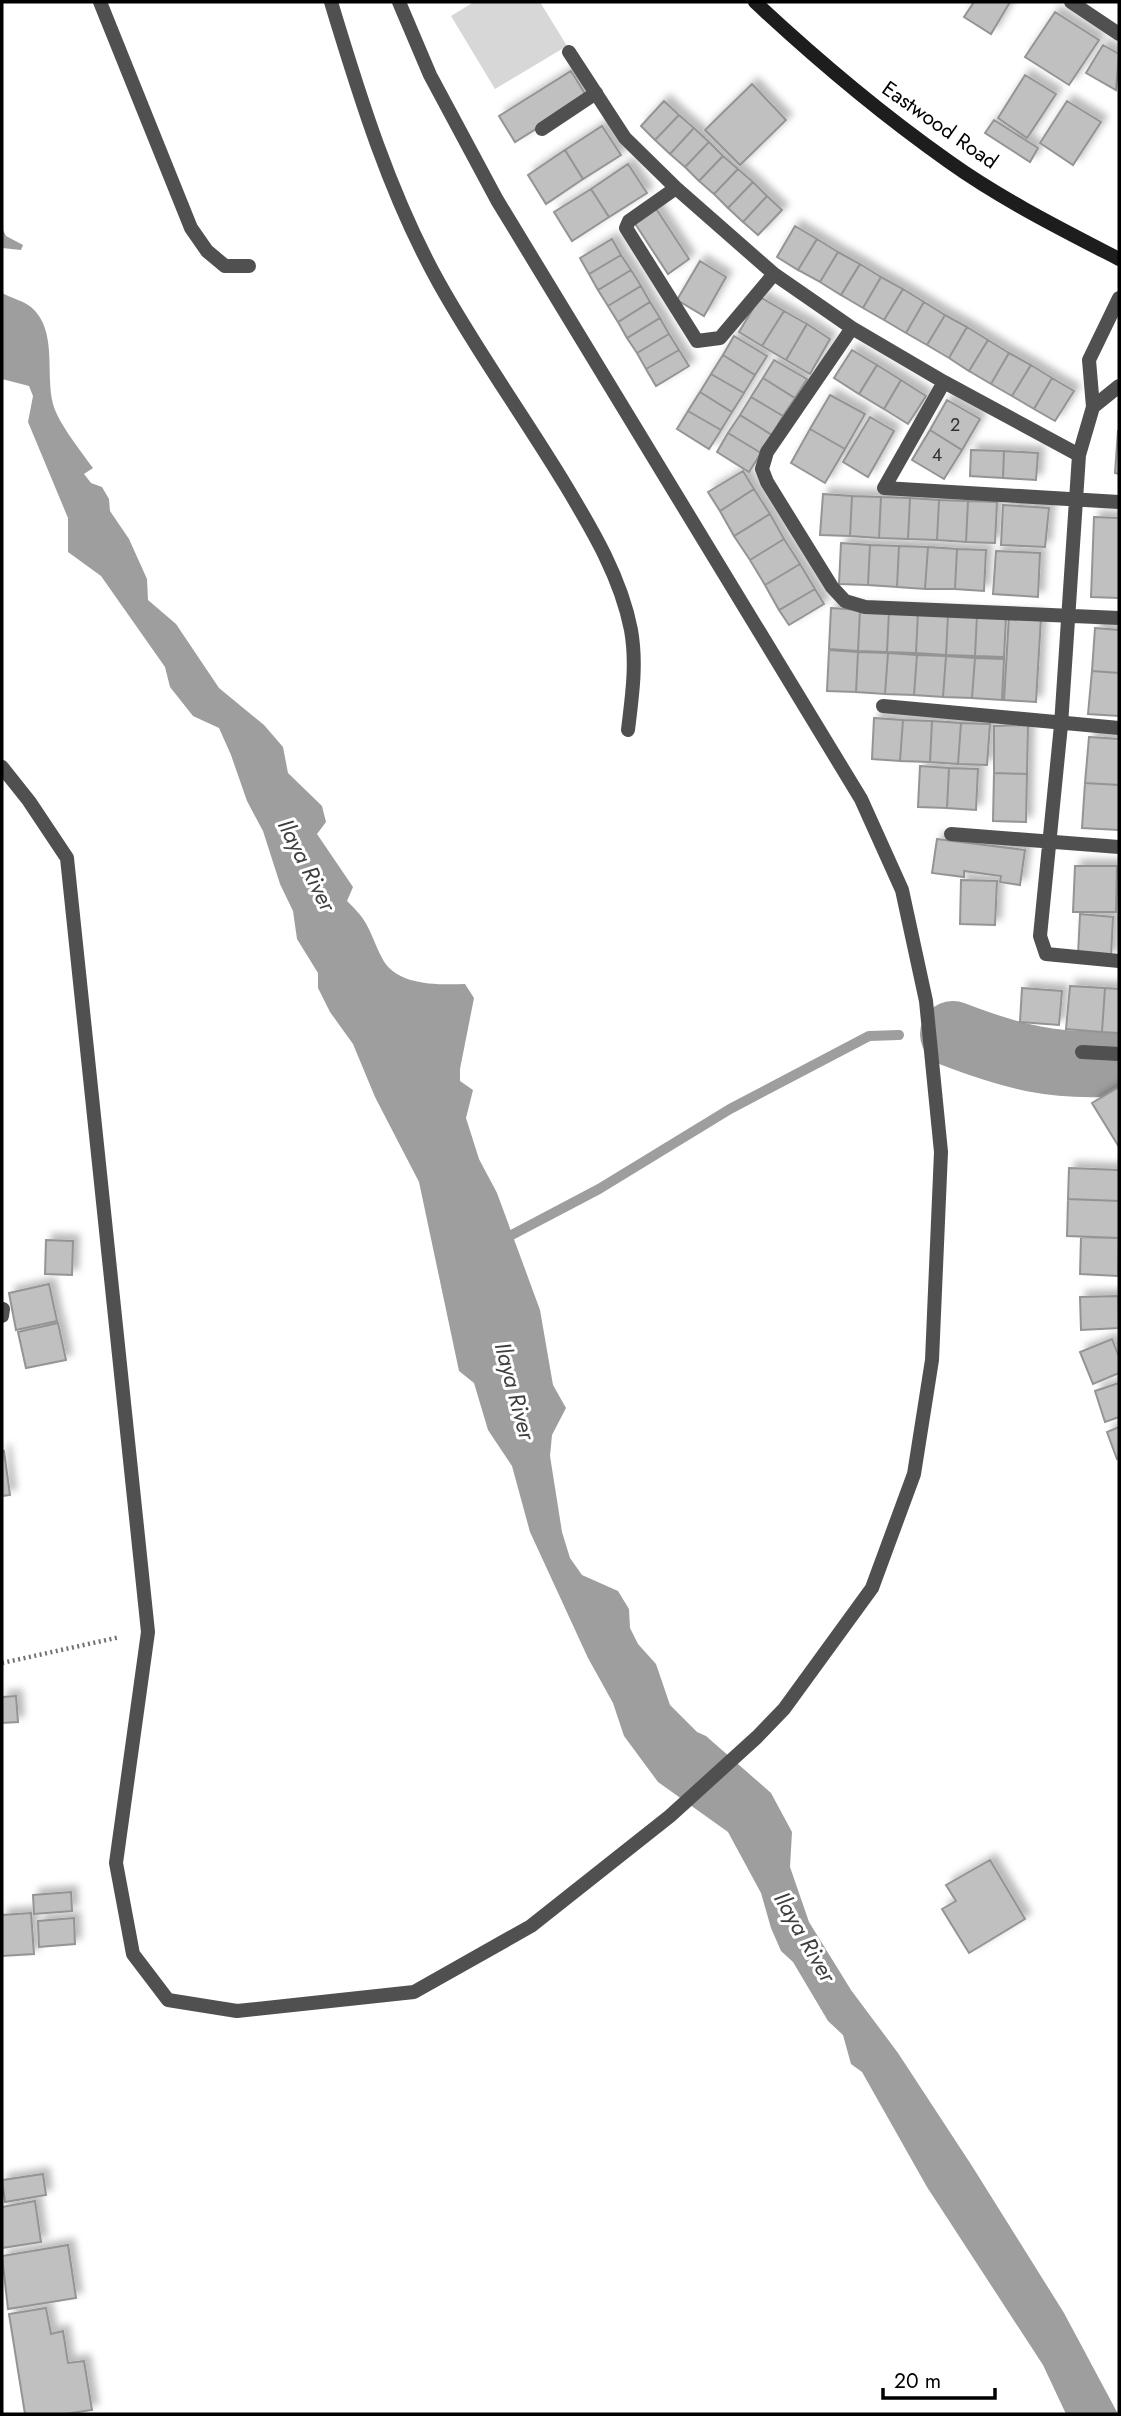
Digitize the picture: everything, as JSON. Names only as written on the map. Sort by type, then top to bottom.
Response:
[{"type":"main road","name":"Eastwood Road","points":[[755,2],[813,56],[949,162],[1049,223],[1119,259]]},
{"type":"street","points":[[100,2],[191,228],[207,251],[225,266],[249,266]]},
{"type":"street","points":[[331,2],[355,82],[408,225],[440,285],[596,536],[617,584],[631,630],[635,674],[628,730]]},
{"type":"street","points":[[2,768],[29,800],[66,858],[148,1632],[116,1863],[133,1954],[168,2000],[237,2011],[414,1992],[531,1926],[670,1816],[784,1709],[872,1588],[914,1474],[932,1360],[941,1152],[926,1001],[904,902],[860,799],[496,200],[430,75],[399,2]]},
{"type":"street","points":[[1071,2],[1119,34]]},
{"type":"street","points":[[569,52],[625,138],[676,188],[774,274],[852,328],[944,382],[1079,455]]},
{"type":"street","points":[[542,129],[596,93]]},
{"type":"street","points":[[676,188],[629,221],[626,228],[697,341],[720,338],[774,274]]},
{"type":"street","points":[[1119,298],[1089,360],[1093,407],[1079,455],[1061,725],[1040,936],[1046,954],[1119,961]]},
{"type":"street","points":[[852,328],[767,453],[762,468],[767,482],[832,587],[845,601],[865,607],[1119,618]]},
{"type":"street","points":[[944,382],[884,488],[1119,502]]},
{"type":"street","points":[[1093,407],[1119,386]]},
{"type":"street","points":[[883,706],[1061,725],[1119,728]]},
{"type":"street","points":[[951,834],[1119,848]]},
{"type":"street","points":[[1082,1052],[1119,1054]]},
{"type":"path","points":[[2,1663],[148,1632]]},
{"type":"shaded area","points":[[474,2],[540,2],[567,46],[495,89],[451,16]]},
{"type":"water","points":[[2,228],[6,236],[23,245],[21,250],[2,248]]},
{"type":"water","name":"Ilaya River","points":[[2,293],[31,307],[45,328],[51,392],[56,412],[70,437],[93,468],[84,474],[91,483],[102,487],[109,499],[110,511],[129,539],[147,579],[148,600],[176,624],[219,688],[264,725],[283,747],[288,773],[322,806],[326,822],[317,834],[353,887],[347,901],[364,921],[387,966],[417,982],[465,984],[474,998],[460,1069],[460,1081],[473,1090],[466,1118],[479,1159],[497,1193],[540,1310],[553,1385],[566,1408],[552,1435],[550,1456],[562,1532],[570,1558],[582,1575],[618,1591],[629,1609],[630,1628],[638,1644],[656,1664],[670,1705],[697,1732],[706,1736],[771,1793],[792,1832],[790,1867],[809,1922],[851,1990],[898,2053],[972,2166],[1064,2313],[1118,2414],[1066,2414],[1043,2365],[927,2187],[862,2072],[851,2064],[843,2035],[828,2021],[793,1962],[781,1951],[761,1893],[728,1832],[658,1782],[624,1736],[613,1703],[588,1658],[530,1532],[512,1466],[488,1430],[474,1383],[459,1371],[419,1182],[375,1097],[353,1044],[330,1012],[318,988],[318,973],[297,939],[293,911],[280,884],[263,831],[247,801],[219,728],[193,716],[170,687],[165,667],[101,576],[68,552],[68,518],[28,422],[33,396],[29,386],[2,379]]},
{"type":"building","points":[[974,2],[1010,2],[991,34],[964,17]]},
{"type":"building","points":[[1055,12],[1099,40],[1069,85],[1025,57]]},
{"type":"building","points":[[1103,45],[1119,54],[1116,90],[1086,73]]},
{"type":"building","points":[[571,71],[587,97],[515,142],[499,116]]},
{"type":"building","points":[[1025,75],[1056,94],[1027,138],[998,118]]},
{"type":"building","points":[[752,84],[786,120],[740,165],[705,130]]},
{"type":"building","points":[[664,101],[679,115],[655,140],[641,126]]},
{"type":"building","points":[[1067,101],[1101,122],[1073,165],[1040,143]]},
{"type":"building","points":[[679,115],[694,128],[670,154],[655,140]]},
{"type":"building","points":[[994,120],[1038,148],[1030,162],[985,133]]},
{"type":"building","points":[[602,126],[621,155],[583,179],[565,150]]},
{"type":"building","points":[[694,128],[709,142],[685,167],[670,154]]},
{"type":"building","points":[[709,142],[723,156],[699,181],[685,167]]},
{"type":"building","points":[[565,150],[583,179],[546,204],[528,175]]},
{"type":"building","points":[[723,156],[738,169],[714,194],[699,181]]},
{"type":"building","points":[[628,164],[647,193],[609,217],[591,189]]},
{"type":"building","points":[[738,169],[753,182],[728,208],[714,194]]},
{"type":"building","points":[[753,182],[767,196],[743,222],[728,208]]},
{"type":"building","points":[[591,189],[609,217],[572,241],[554,212]]},
{"type":"building","points":[[767,196],[782,210],[758,235],[743,222]]},
{"type":"building","points":[[655,207],[689,259],[668,274],[634,222]]},
{"type":"building","points":[[795,226],[817,239],[798,270],[777,257]]},
{"type":"building","points":[[612,239],[621,255],[589,274],[580,258]]},
{"type":"building","points":[[817,239],[838,252],[820,282],[798,270]]},
{"type":"building","points":[[838,252],[860,264],[841,295],[820,282]]},
{"type":"building","points":[[621,255],[631,270],[598,290],[589,274]]},
{"type":"building","points":[[700,261],[726,277],[704,316],[677,300]]},
{"type":"building","points":[[860,264],[881,277],[863,308],[841,295]]},
{"type":"building","points":[[631,270],[641,286],[608,306],[598,290]]},
{"type":"building","points":[[881,277],[903,289],[884,320],[863,308]]},
{"type":"building","points":[[641,286],[650,302],[618,322],[608,306]]},
{"type":"building","points":[[903,289],[924,302],[906,333],[884,320]]},
{"type":"building","points":[[760,297],[784,311],[762,346],[739,332]]},
{"type":"building","points":[[650,302],[660,318],[627,338],[618,322]]},
{"type":"building","points":[[924,302],[945,315],[927,345],[906,333]]},
{"type":"building","points":[[784,311],[807,324],[786,360],[762,346]]},
{"type":"building","points":[[945,315],[967,327],[949,358],[927,345]]},
{"type":"building","points":[[660,318],[669,334],[637,353],[627,338]]},
{"type":"building","points":[[807,324],[830,339],[810,374],[786,360]]},
{"type":"building","points":[[967,327],[988,340],[969,371],[949,358]]},
{"type":"building","points":[[669,334],[679,350],[646,369],[637,353]]},
{"type":"building","points":[[734,336],[767,356],[755,375],[723,355]]},
{"type":"building","points":[[988,340],[1009,353],[991,384],[969,371]]},
{"type":"building","points":[[679,350],[689,366],[656,386],[646,369]]},
{"type":"building","points":[[852,350],[877,365],[859,394],[834,378]]},
{"type":"building","points":[[1009,353],[1031,365],[1012,396],[991,384]]},
{"type":"building","points":[[723,355],[755,375],[744,393],[711,374]]},
{"type":"building","points":[[774,360],[807,379],[795,398],[763,378]]},
{"type":"building","points":[[877,365],[901,380],[884,409],[859,394]]},
{"type":"building","points":[[1031,365],[1052,378],[1034,409],[1012,396]]},
{"type":"building","points":[[711,374],[744,393],[732,412],[700,392]]},
{"type":"building","points":[[763,378],[795,398],[783,416],[751,397]]},
{"type":"building","points":[[1052,378],[1074,391],[1055,421],[1034,409]]},
{"type":"building","points":[[901,380],[926,396],[908,424],[884,409]]},
{"type":"building","points":[[700,392],[732,412],[721,430],[688,411]]},
{"type":"building","points":[[830,395],[865,414],[845,449],[810,429]]},
{"type":"building","points":[[751,397],[783,416],[772,435],[740,415]]},
{"type":"building","points":[[947,400],[980,419],[962,450],[930,430]]},
{"type":"building","points":[[688,411],[721,430],[709,449],[677,429]]},
{"type":"building","points":[[740,415],[772,435],[761,453],[728,433]]},
{"type":"building","points":[[870,417],[894,431],[868,477],[843,462]]},
{"type":"building","points":[[810,429],[845,449],[825,483],[791,463]]},
{"type":"building","points":[[930,430],[962,450],[944,479],[912,460]]},
{"type":"building","points":[[1119,431],[1119,474],[1115,473]]},
{"type":"building","points":[[728,433],[761,453],[749,472],[717,452]]},
{"type":"building","points":[[971,450],[1004,451],[1003,478],[970,476]]},
{"type":"building","points":[[1004,451],[1038,453],[1036,480],[1003,478]]},
{"type":"building","points":[[743,471],[754,489],[720,511],[708,492]]},
{"type":"building","points":[[754,489],[770,514],[734,536],[720,511]]},
{"type":"building","points":[[823,494],[852,496],[850,536],[820,535]]},
{"type":"building","points":[[852,496],[881,497],[879,538],[850,536]]},
{"type":"building","points":[[881,497],[910,498],[908,539],[879,538]]},
{"type":"building","points":[[910,498],[939,500],[937,540],[908,539]]},
{"type":"building","points":[[939,500],[968,501],[966,542],[937,540]]},
{"type":"building","points":[[968,501],[997,502],[995,543],[966,542]]},
{"type":"building","points":[[1003,505],[1049,508],[1045,547],[1001,545]]},
{"type":"building","points":[[770,514],[784,539],[750,560],[734,536]]},
{"type":"building","points":[[1094,517],[1119,518],[1119,598],[1091,597]]},
{"type":"building","points":[[784,539],[800,564],[765,585],[750,560]]},
{"type":"building","points":[[841,543],[870,545],[868,585],[839,584]]},
{"type":"building","points":[[870,545],[899,546],[897,587],[868,585]]},
{"type":"building","points":[[899,546],[928,547],[925,589],[897,587]]},
{"type":"building","points":[[928,547],[957,549],[955,589],[925,589]]},
{"type":"building","points":[[957,549],[986,550],[984,591],[955,589]]},
{"type":"building","points":[[996,551],[1040,553],[1038,597],[993,594]]},
{"type":"building","points":[[800,564],[815,589],[779,610],[765,585]]},
{"type":"building","points":[[815,589],[824,604],[789,625],[779,610]]},
{"type":"building","points":[[831,608],[860,610],[858,651],[829,649]]},
{"type":"building","points":[[860,610],[889,611],[887,652],[858,651]]},
{"type":"building","points":[[889,611],[918,612],[916,653],[887,652]]},
{"type":"building","points":[[918,612],[948,614],[946,655],[916,653]]},
{"type":"building","points":[[948,614],[977,615],[975,656],[946,655]]},
{"type":"building","points":[[977,615],[1006,617],[1004,657],[975,656]]},
{"type":"building","points":[[1009,616],[1041,617],[1036,702],[1004,700]]},
{"type":"building","points":[[1095,628],[1119,630],[1119,673],[1092,671]]},
{"type":"building","points":[[829,650],[858,652],[856,692],[827,691]]},
{"type":"building","points":[[858,652],[888,653],[885,694],[856,692]]},
{"type":"building","points":[[888,653],[917,655],[914,695],[885,694]]},
{"type":"building","points":[[917,655],[946,656],[943,697],[914,695]]},
{"type":"building","points":[[946,656],[975,658],[972,698],[943,697]]},
{"type":"building","points":[[975,658],[1004,659],[1002,700],[972,698]]},
{"type":"building","points":[[1092,671],[1119,673],[1119,716],[1088,714]]},
{"type":"building","points":[[874,718],[903,720],[900,761],[872,759]]},
{"type":"building","points":[[903,720],[932,721],[930,762],[900,761]]},
{"type":"building","points":[[932,721],[961,723],[958,764],[930,762]]},
{"type":"building","points":[[961,723],[990,724],[987,765],[958,764]]},
{"type":"building","points":[[1028,725],[1027,774],[994,773],[994,726]]},
{"type":"building","points":[[1089,737],[1119,739],[1119,785],[1085,783]]},
{"type":"building","points":[[920,766],[949,768],[947,808],[918,807]]},
{"type":"building","points":[[949,768],[978,769],[976,810],[947,808]]},
{"type":"building","points":[[994,773],[1027,774],[1026,822],[993,821]]},
{"type":"building","points":[[1085,783],[1119,785],[1119,830],[1082,828]]},
{"type":"building","points":[[937,839],[1025,850],[1020,885],[1000,882],[1001,876],[964,871],[964,877],[932,873]]},
{"type":"building","points":[[1075,866],[1117,866],[1116,912],[1073,912]]},
{"type":"building","points":[[961,880],[997,881],[995,925],[960,924]]},
{"type":"building","points":[[1080,914],[1113,917],[1111,957],[1078,955]]},
{"type":"building","points":[[1070,986],[1105,988],[1102,1032],[1066,1029]]},
{"type":"building","points":[[1022,988],[1062,991],[1059,1025],[1020,1022]]},
{"type":"building","points":[[1105,988],[1119,989],[1119,1033],[1102,1032]]},
{"type":"building","points":[[1119,1087],[1119,1147],[1092,1103]]},
{"type":"building","points":[[1069,1168],[1119,1170],[1119,1201],[1068,1199]]},
{"type":"building","points":[[1068,1199],[1119,1201],[1119,1238],[1067,1236]]},
{"type":"building","points":[[1081,1237],[1119,1238],[1118,1276],[1080,1274]]},
{"type":"building","points":[[46,1240],[73,1241],[72,1275],[45,1274]]},
{"type":"building","points":[[49,1284],[57,1321],[16,1330],[9,1293]]},
{"type":"building","points":[[1118,1296],[1119,1328],[1081,1330],[1080,1297]]},
{"type":"building","points":[[58,1323],[66,1360],[26,1368],[18,1332]]},
{"type":"building","points":[[1112,1339],[1119,1357],[1119,1373],[1093,1384],[1080,1352]]},
{"type":"building","points":[[1119,1383],[1119,1417],[1105,1422],[1095,1391]]},
{"type":"building","points":[[1119,1427],[1119,1458],[1117,1459],[1107,1432]]},
{"type":"building","points":[[4,1451],[10,1495],[2,1496],[2,1452]]},
{"type":"building","points":[[16,1696],[18,1722],[2,1723],[2,1697]]},
{"type":"building","points":[[990,1860],[1025,1919],[969,1953],[942,1909],[956,1901],[946,1885]]},
{"type":"building","points":[[71,1892],[72,1911],[34,1914],[33,1895]]},
{"type":"building","points":[[31,1913],[34,1954],[2,1956],[2,1915]]},
{"type":"building","points":[[74,1918],[75,1944],[39,1947],[38,1921]]},
{"type":"building","points":[[43,2174],[46,2195],[5,2202],[2,2180]]},
{"type":"building","points":[[35,2201],[41,2242],[2,2248],[2,2207]]},
{"type":"building","points":[[68,2245],[76,2298],[8,2309],[2,2256]]},
{"type":"building","points":[[46,2308],[51,2334],[63,2331],[68,2363],[84,2361],[92,2410],[65,2414],[25,2414],[9,2314]]},
{"type":"waterway","points":[[953,1034],[1035,1059],[1074,1064],[1119,1063]]},
{"type":"waterway","points":[[500,1241],[599,1189],[730,1109],[869,1036],[899,1035]]}]
